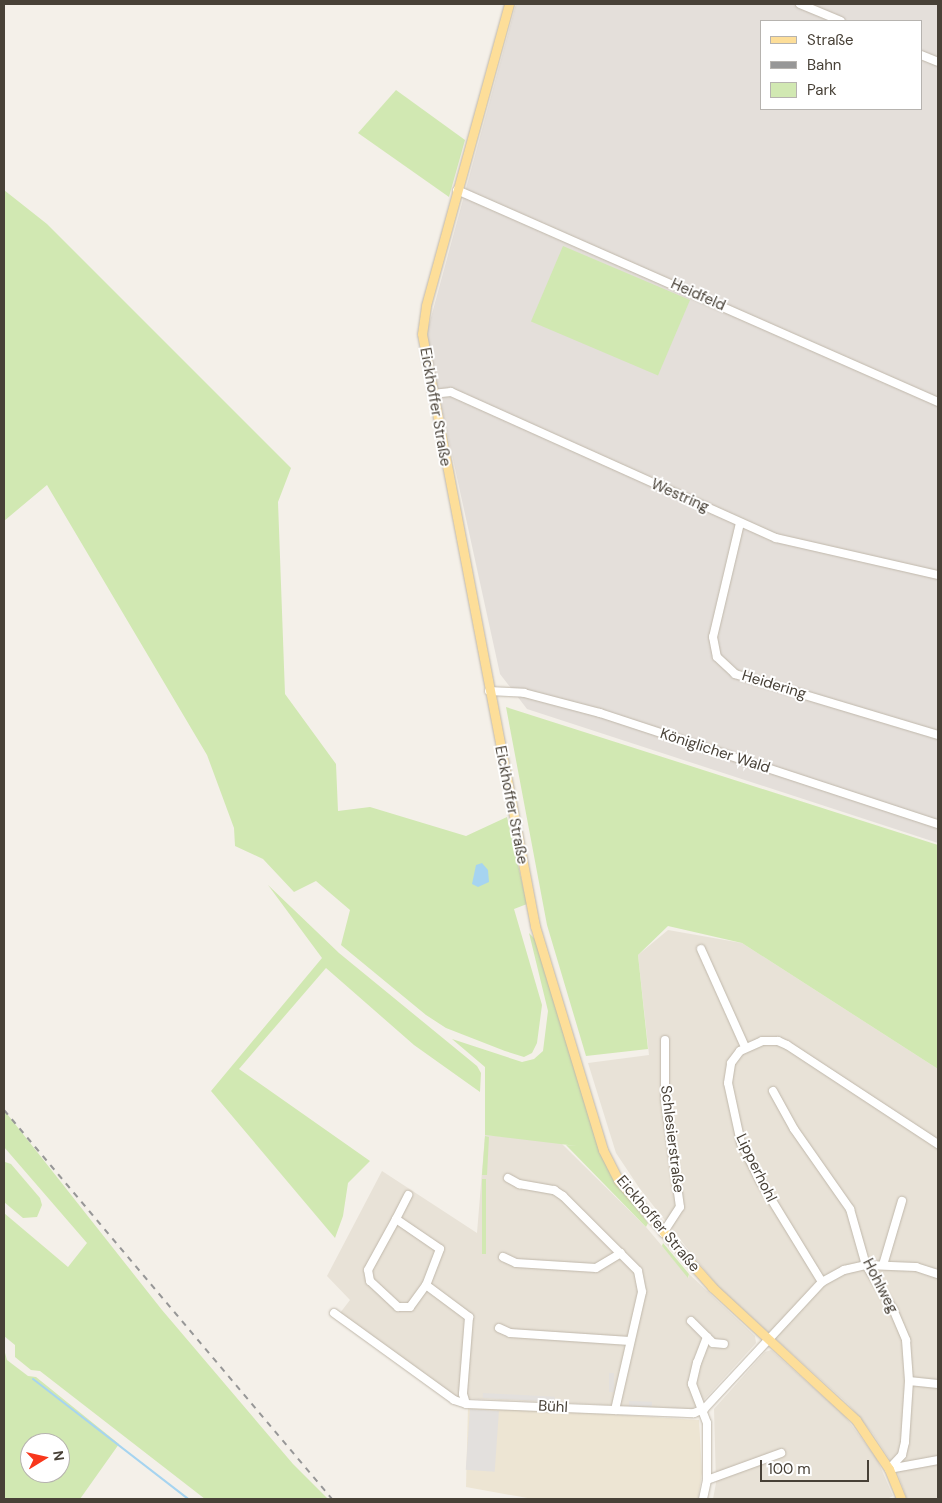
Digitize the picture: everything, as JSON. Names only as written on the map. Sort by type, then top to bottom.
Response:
[{"type":"main road","name":"Eickhoffer Straße","points":[[509,4],[422,323],[423,346],[535,926],[603,1150],[620,1181],[663,1233],[712,1287],[856,1420],[889,1468],[901,1499]]},
{"type":"street","points":[[800,4],[839,20]]},
{"type":"street","points":[[922,55],[938,62]]},
{"type":"street","name":"Heidfeld","points":[[457,190],[938,402]]},
{"type":"street","name":"Westring","points":[[432,394],[452,392],[740,523],[800,546],[938,575]]},
{"type":"street","name":"Heidering","points":[[740,523],[713,637],[717,657],[735,674],[938,735]]},
{"type":"street","name":"Königlicher Wald","points":[[489,691],[524,693],[600,713],[938,824]]},
{"type":"street","points":[[701,949],[745,1047],[762,1041],[778,1041],[787,1045],[938,1144]]},
{"type":"street","name":"Schlesierstraße","points":[[663,1233],[680,1207],[665,1099],[665,1040]]},
{"type":"street","name":"Lipperhohl","points":[[745,1047],[731,1063],[728,1083],[741,1143],[760,1181],[822,1282]]},
{"type":"street","name":"Hohlweg","points":[[772,1091],[794,1129],[850,1209],[866,1264],[893,1309],[906,1340],[909,1381],[906,1442],[902,1455],[889,1468]]},
{"type":"street","points":[[508,1178],[519,1184],[554,1190],[638,1271],[642,1281],[614,1410]]},
{"type":"street","points":[[396,1219],[440,1250],[426,1285],[410,1307],[398,1307],[370,1281],[368,1270],[408,1194]]},
{"type":"street","points":[[883,1265],[902,1201]]},
{"type":"street","points":[[503,1257],[516,1263],[596,1268],[621,1253]]},
{"type":"street","points":[[704,1410],[822,1282],[844,1270],[866,1264],[916,1267],[938,1274]]},
{"type":"street","points":[[426,1285],[469,1317],[463,1394],[466,1404]]},
{"type":"street","name":"Bühl","points":[[334,1313],[454,1400],[466,1404],[679,1413],[704,1410]]},
{"type":"street","points":[[691,1321],[713,1343],[724,1344]]},
{"type":"street","points":[[499,1328],[510,1333],[630,1341]]},
{"type":"street","points":[[703,1499],[707,1480],[707,1423],[704,1410],[694,1394],[692,1384],[697,1363],[707,1337]]},
{"type":"street","points":[[909,1381],[938,1384]]},
{"type":"street","points":[[707,1480],[781,1454]]},
{"type":"street","points":[[889,1468],[938,1460]]},
{"type":"shaded area","points":[[516,4],[938,4],[938,843],[527,709],[500,674],[426,336]]},
{"type":"shaded area","points":[[668,930],[742,943],[938,1069],[938,1499],[907,1499],[896,1469],[873,1434],[848,1404],[720,1289],[640,1189],[616,1153],[588,1063],[649,1055],[638,955]]},
{"type":"shaded area","points":[[485,1135],[559,1141],[646,1227],[689,1278],[689,1274],[755,1336],[756,1343],[705,1399],[692,1409],[458,1398],[340,1313],[350,1300],[327,1276],[382,1171],[477,1233]]},
{"type":"shaded area","points":[[771,1350],[844,1415],[877,1459],[893,1496],[887,1499],[713,1499],[716,1483],[714,1409],[765,1352]]},
{"type":"shaded area","points":[[609,1373],[614,1373],[614,1392],[609,1392]]},
{"type":"shaded area","points":[[483,1393],[555,1397],[555,1402],[483,1398]]},
{"type":"shaded area","points":[[629,1401],[652,1402],[652,1407],[629,1406]]},
{"type":"shaded area","points":[[468,1405],[699,1420],[702,1473],[698,1499],[533,1499],[466,1487]]},
{"type":"shaded area","points":[[470,1409],[499,1411],[495,1472],[466,1470]]},
{"type":"green space","points":[[396,90],[465,140],[449,197],[358,133]]},
{"type":"green space","points":[[4,190],[47,224],[291,468],[278,502],[285,694],[336,764],[338,811],[370,807],[466,836],[507,817],[527,904],[514,909],[542,1005],[537,1043],[532,1053],[524,1057],[505,1051],[446,1028],[426,1015],[341,945],[350,910],[316,881],[294,892],[263,859],[235,846],[234,828],[207,755],[47,485],[4,521]]},
{"type":"green space","points":[[563,246],[690,300],[658,375],[531,321]]},
{"type":"green space","points":[[506,707],[938,845],[938,1069],[742,943],[668,926],[638,955],[648,1049],[586,1056],[547,925]]},
{"type":"green space","points":[[268,885],[339,953],[477,1066],[481,1073],[480,1092],[414,1045],[326,968],[239,1069],[370,1161],[348,1183],[343,1216],[335,1238],[211,1091],[322,958]]},
{"type":"green space","points":[[529,933],[536,940],[600,1154],[617,1184],[648,1223],[646,1227],[566,1145],[577,1146],[485,1135],[485,1067],[452,1039],[522,1062],[534,1059],[543,1051],[548,1011]]},
{"type":"green space","points":[[4,1110],[162,1310],[293,1464],[328,1499],[205,1499],[40,1371],[31,1370],[15,1357],[15,1345],[4,1336],[4,1213],[68,1267],[87,1243],[4,1147]]},
{"type":"green space","points":[[485,1136],[489,1137],[487,1175],[482,1175]]},
{"type":"green space","points":[[5,1162],[11,1164],[40,1198],[42,1205],[37,1217],[23,1218],[4,1202]]},
{"type":"green space","points":[[482,1179],[486,1179],[486,1254],[482,1254]]},
{"type":"green space","points":[[663,1243],[689,1274],[688,1278],[662,1246]]},
{"type":"green space","points":[[4,1349],[7,1360],[28,1376],[36,1377],[119,1444],[80,1499],[4,1499]]},
{"type":"water","points":[[482,863],[488,870],[489,882],[478,887],[472,884],[476,865]]},
{"type":"waterway","points":[[33,1379],[188,1499]]},
{"type":"railway","points":[[4,1110],[332,1499]]}]
